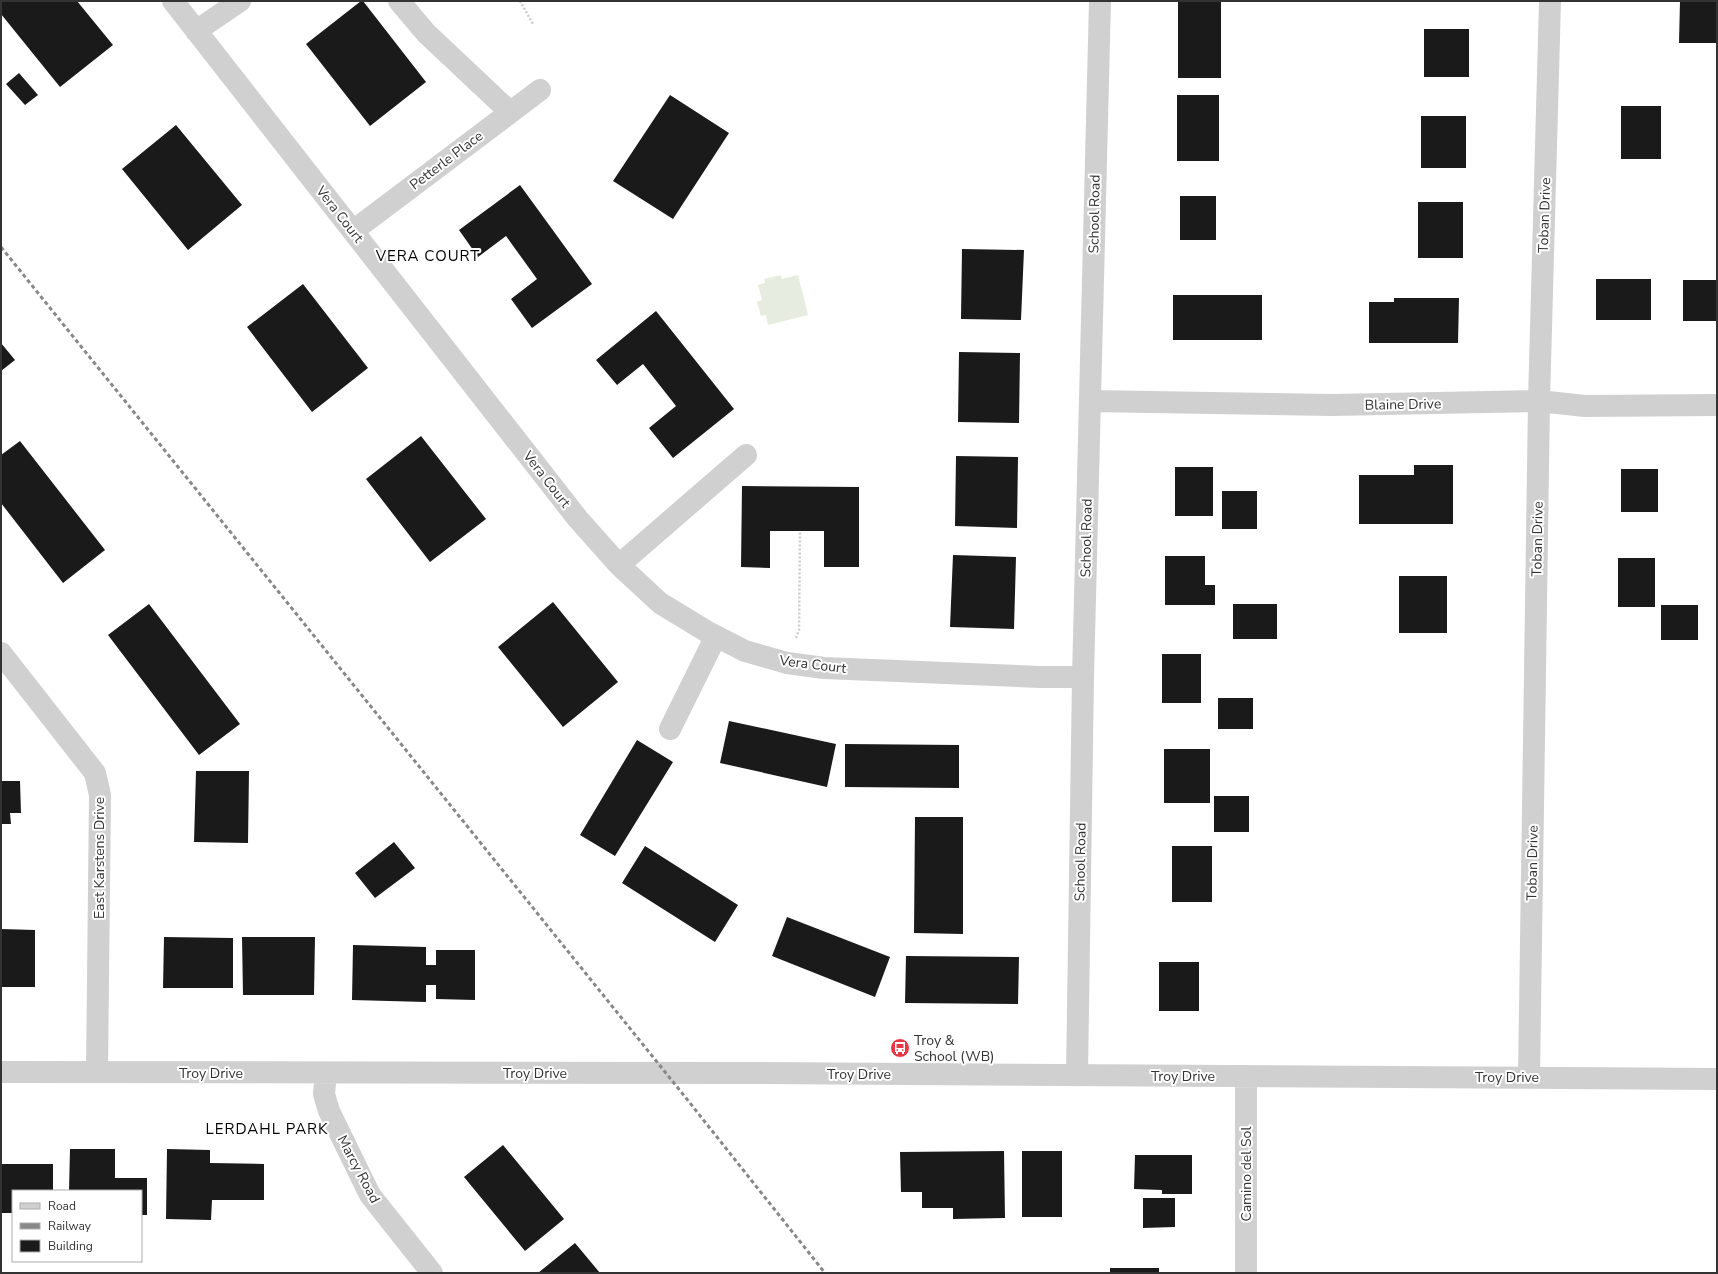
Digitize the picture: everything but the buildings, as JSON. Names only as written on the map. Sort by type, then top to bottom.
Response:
[{"type":"street","name":"Vera Court","points":[[173,1],[578,519],[619,565],[660,603],[745,651],[787,663],[824,668],[1040,677],[1083,677]]},
{"type":"street","points":[[196,31],[240,1]]},
{"type":"street","points":[[399,1],[426,33],[510,112]]},
{"type":"street","name":"School Road","points":[[1076,1075],[1083,677],[1100,1]]},
{"type":"street","name":"Toban Drive","points":[[1529,1077],[1539,401],[1550,1]]},
{"type":"street","name":"Petterle Place","points":[[353,231],[540,90]]},
{"type":"street","name":"Blaine Drive","points":[[1090,401],[1332,405],[1539,401],[1585,406],[1717,405]]},
{"type":"street","points":[[619,565],[746,455]]},
{"type":"street","points":[[670,729],[716,636]]},
{"type":"street","name":"East Karstens Drive","points":[[1,653],[95,773],[100,795],[97,1072]]},
{"type":"street","name":"Troy Drive","points":[[1,1072],[761,1073],[1717,1079]]},
{"type":"street","name":"Marcy Road","points":[[326,1073],[324,1094],[329,1111],[370,1195],[432,1273]]},
{"type":"street","name":"Camino del Sol","points":[[1246,1076],[1246,1273]]},
{"type":"path","points":[[520,1],[533,24]]},
{"type":"path","points":[[795,644],[799,630],[800,531]]},
{"type":"shaded area","points":[[781,275],[782,279],[798,275],[808,315],[768,325],[766,315],[761,316],[757,302],[762,300],[758,285],[765,283],[764,279]]},
{"type":"railway","points":[[1,247],[686,1098],[825,1273]]},
{"type":"place","name":"Troy & School (WB)","points":[[900,1048]]},
{"type":"district","name":"VERA COURT","points":[[428,256]]},
{"type":"district","name":"LERDAHL PARK","points":[[267,1129]]}]
